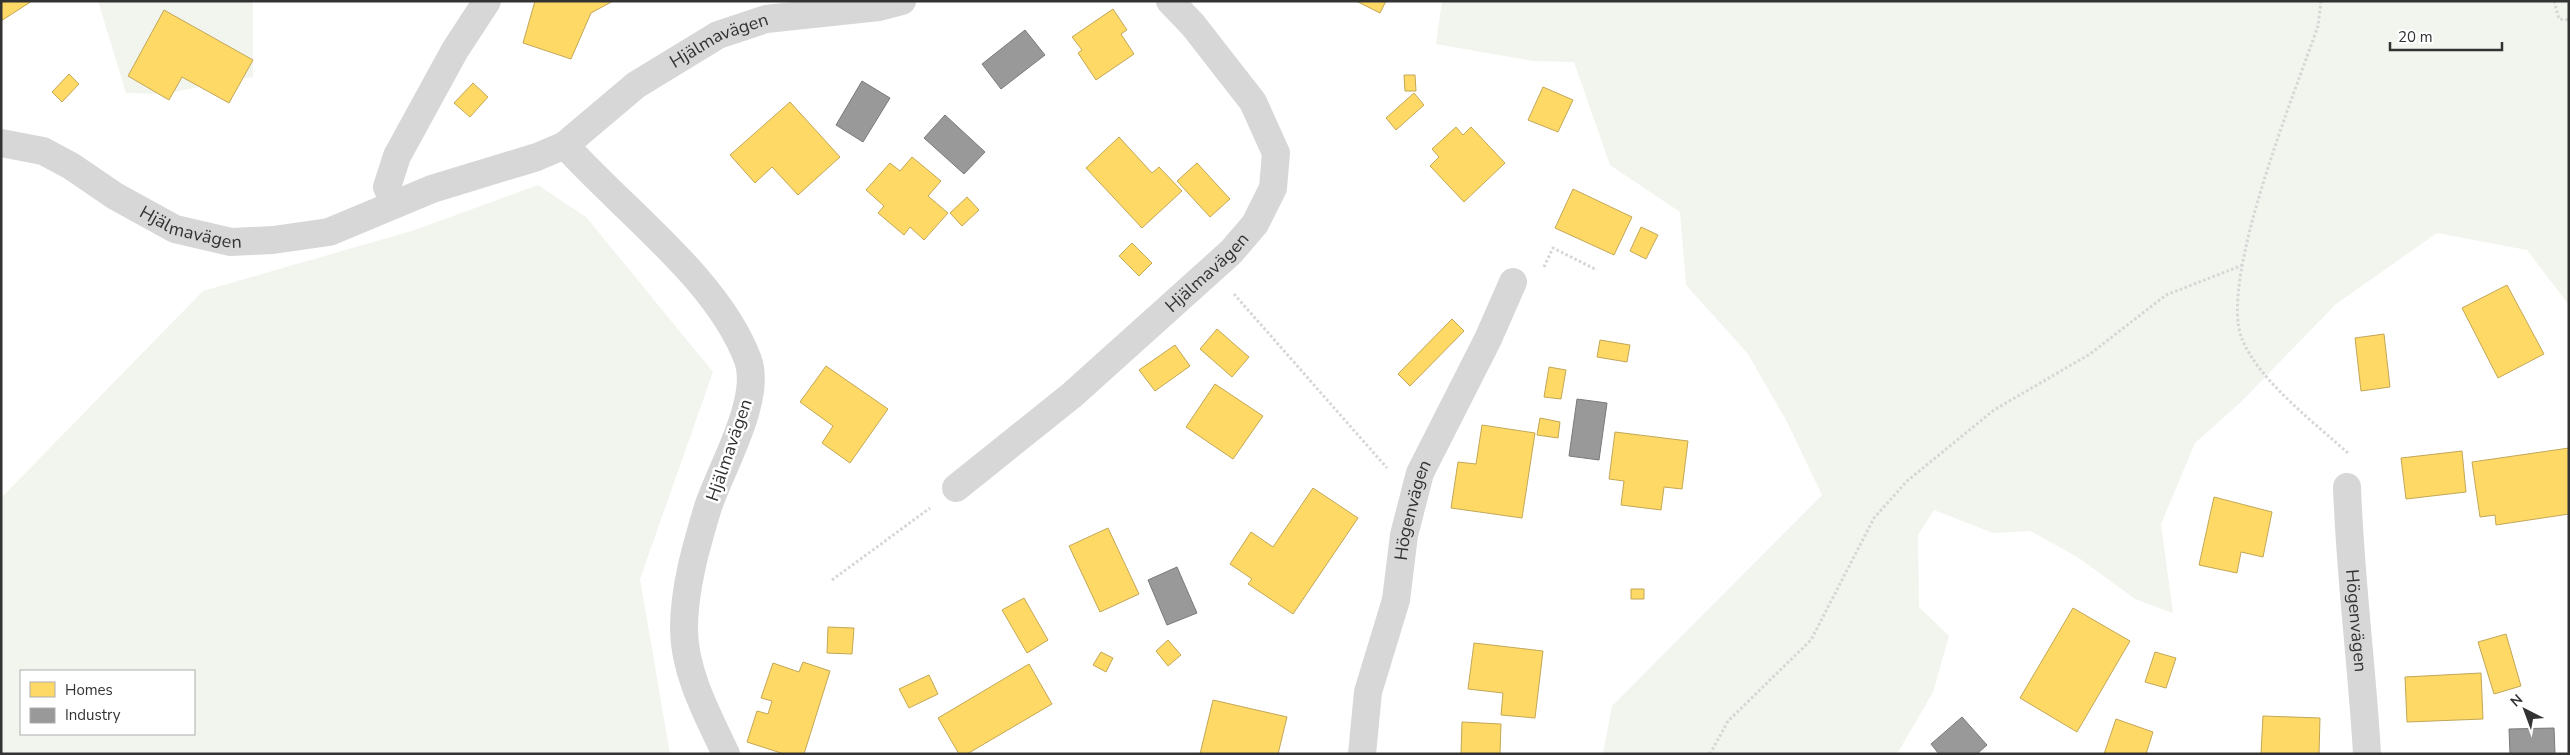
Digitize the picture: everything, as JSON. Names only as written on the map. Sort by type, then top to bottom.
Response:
[{"type":"street","points":[[394,203],[387,187],[397,156],[455,50],[487,1]]},
{"type":"street","name":"Hjälmavägen","points":[[1,143],[43,151],[59,159],[115,196],[175,229],[231,242],[273,240],[329,232],[394,203],[565,145],[587,129],[636,85],[718,35],[766,19],[879,7],[902,1]]},
{"type":"street","name":"Hjälmavägen","points":[[956,488],[1072,395],[1212,270],[1255,224],[1273,188],[1276,153],[1253,102],[1193,25],[1170,1]]},
{"type":"street","name":"Hjälmavägen","points":[[565,145],[707,290],[732,326],[749,362],[750,395],[739,434],[709,506],[686,591],[684,631],[688,664],[726,754]]},
{"type":"street","name":"Högenvägen","points":[[1362,754],[1368,692],[1396,600],[1404,535],[1420,472],[1488,338],[1513,282]]},
{"type":"street","name":"Högenvägen","points":[[2347,487],[2349,560],[2363,693],[2367,754]]},
{"type":"path","points":[[2321,1],[2318,26],[2251,221],[2237,302],[2241,338],[2269,381],[2355,460]]},
{"type":"path","points":[[2554,1],[2559,19],[2569,20]]},
{"type":"path","points":[[1542,270],[1553,248],[1597,270]]},
{"type":"path","points":[[1710,754],[1728,721],[1811,640],[1874,518],[1907,480],[1994,410],[2090,354],[2166,295],[2243,265]]},
{"type":"path","points":[[1212,270],[1414,498]]},
{"type":"path","points":[[832,580],[956,488]]},
{"type":"shaded area","points":[[98,1],[253,1],[253,77],[163,94],[126,93]]},
{"type":"shaded area","points":[[1442,1],[2569,1],[2569,305],[2527,250],[2437,233],[2336,304],[2241,402],[2195,443],[2161,524],[2173,613],[2135,599],[2079,558],[2030,531],[1993,533],[1934,510],[1918,535],[1919,607],[1949,636],[1933,692],[1897,754],[1603,754],[1612,706],[1822,495],[1787,422],[1748,354],[1686,285],[1680,212],[1610,165],[1574,62],[1533,61],[1436,44]]},
{"type":"shaded area","points":[[538,185],[586,217],[713,372],[640,579],[670,754],[1,754],[1,498],[203,291],[415,230]]},
{"type":"building: Homes","points":[[1,1],[32,1],[1,21]]},
{"type":"building: Homes","points":[[535,1],[613,1],[591,13],[571,59],[523,43]]},
{"type":"building: Homes","points":[[1356,1],[1386,1],[1380,13]]},
{"type":"building: Homes","points":[[1113,9],[1127,30],[1121,34],[1134,54],[1096,80],[1078,53],[1082,50],[1072,37]]},
{"type":"building: Homes","points":[[164,10],[253,60],[229,103],[182,77],[169,100],[128,76]]},
{"type":"building: Homes","points":[[69,74],[79,84],[62,102],[52,92]]},
{"type":"building: Homes","points":[[1404,75],[1415,75],[1416,91],[1405,91]]},
{"type":"building: Homes","points":[[473,83],[488,97],[470,117],[454,103]]},
{"type":"building: Homes","points":[[1543,87],[1573,100],[1558,132],[1528,120]]},
{"type":"building: Homes","points":[[1414,93],[1424,105],[1396,130],[1386,118]]},
{"type":"building: Homes","points":[[790,102],[840,157],[798,195],[772,167],[755,183],[730,155]]},
{"type":"building: Homes","points":[[1456,127],[1463,135],[1471,127],[1505,163],[1464,202],[1430,166],[1439,157],[1432,149]]},
{"type":"building: Homes","points":[[1119,137],[1152,173],[1159,167],[1182,191],[1142,228],[1086,168]]},
{"type":"building: Homes","points":[[912,157],[941,181],[928,196],[948,213],[924,240],[910,227],[904,235],[878,213],[884,206],[866,190],[890,163],[900,171]]},
{"type":"building: Homes","points":[[1197,163],[1230,199],[1210,217],[1177,181]]},
{"type":"building: Homes","points":[[1573,189],[1632,217],[1614,255],[1555,228]]},
{"type":"building: Homes","points":[[967,197],[979,210],[962,226],[950,213]]},
{"type":"building: Homes","points":[[1641,227],[1658,235],[1646,259],[1630,251]]},
{"type":"building: Homes","points":[[1132,243],[1152,263],[1139,276],[1119,256]]},
{"type":"building: Homes","points":[[2507,285],[2544,354],[2498,378],[2462,308]]},
{"type":"building: Homes","points":[[1452,319],[1464,331],[1410,386],[1398,374]]},
{"type":"building: Homes","points":[[1217,329],[1249,357],[1232,377],[1200,349]]},
{"type":"building: Homes","points":[[2384,334],[2390,387],[2361,391],[2355,338]]},
{"type":"building: Homes","points":[[1600,340],[1630,345],[1627,362],[1597,357]]},
{"type":"building: Homes","points":[[1175,345],[1190,366],[1155,391],[1139,370]]},
{"type":"building: Homes","points":[[826,366],[888,409],[850,463],[822,443],[833,426],[800,402]]},
{"type":"building: Homes","points":[[1549,367],[1566,370],[1561,399],[1544,397]]},
{"type":"building: Homes","points":[[1215,384],[1263,416],[1233,459],[1186,427]]},
{"type":"building: Homes","points":[[1540,418],[1560,422],[1558,438],[1537,435]]},
{"type":"building: Homes","points":[[1482,425],[1535,433],[1522,518],[1451,508],[1458,462],[1476,464]]},
{"type":"building: Homes","points":[[1615,432],[1688,441],[1682,489],[1664,487],[1661,510],[1621,505],[1624,481],[1609,479]]},
{"type":"building: Homes","points":[[2569,448],[2569,514],[2496,525],[2495,515],[2480,517],[2472,462]]},
{"type":"building: Homes","points":[[2462,451],[2466,492],[2406,499],[2401,458]]},
{"type":"building: Homes","points":[[1313,488],[1358,518],[1293,614],[1248,584],[1252,579],[1230,564],[1251,532],[1273,547]]},
{"type":"building: Homes","points":[[2214,497],[2272,512],[2263,557],[2241,552],[2237,573],[2199,565]]},
{"type":"building: Homes","points":[[1108,528],[1139,594],[1100,612],[1069,546]]},
{"type":"building: Homes","points":[[1631,589],[1644,589],[1644,599],[1631,599]]},
{"type":"building: Homes","points":[[1024,598],[1048,640],[1027,653],[1002,610]]},
{"type":"building: Homes","points":[[2073,608],[2130,641],[2077,732],[2020,698]]},
{"type":"building: Homes","points":[[828,627],[854,628],[852,654],[827,653]]},
{"type":"building: Homes","points":[[2506,634],[2521,686],[2494,694],[2478,642]]},
{"type":"building: Homes","points":[[1168,640],[1181,655],[1168,666],[1156,651]]},
{"type":"building: Homes","points":[[1474,643],[1543,651],[1535,718],[1501,715],[1503,693],[1468,689]]},
{"type":"building: Homes","points":[[1101,652],[1113,658],[1106,672],[1093,665]]},
{"type":"building: Homes","points":[[2155,652],[2176,658],[2166,688],[2145,682]]},
{"type":"building: Homes","points":[[803,662],[830,671],[804,754],[784,754],[747,742],[757,711],[768,714],[772,701],[761,698],[773,663],[799,672]]},
{"type":"building: Homes","points":[[1029,664],[1052,704],[967,754],[959,754],[938,718]]},
{"type":"building: Homes","points":[[2481,673],[2483,719],[2407,722],[2405,677]]},
{"type":"building: Homes","points":[[929,675],[938,694],[909,708],[899,689]]},
{"type":"building: Homes","points":[[1213,700],[1287,717],[1278,754],[1200,754]]},
{"type":"building: Homes","points":[[2263,716],[2320,718],[2319,754],[2261,754]]},
{"type":"building: Homes","points":[[2116,719],[2153,732],[2146,754],[2104,754]]},
{"type":"building: Homes","points":[[1462,722],[1501,724],[1500,754],[1461,754]]},
{"type":"building: Industry","points":[[1025,30],[1045,55],[1001,89],[982,64]]},
{"type":"building: Industry","points":[[862,81],[890,98],[863,142],[836,125]]},
{"type":"building: Industry","points":[[945,115],[985,152],[964,174],[924,138]]},
{"type":"building: Industry","points":[[1577,399],[1607,403],[1599,460],[1569,456]]},
{"type":"building: Industry","points":[[1177,567],[1197,613],[1167,625],[1148,580]]},
{"type":"building: Industry","points":[[1962,717],[1987,745],[1977,754],[1939,754],[1931,744]]},
{"type":"building: Industry","points":[[2554,728],[2555,754],[2510,754],[2509,729]]}]
